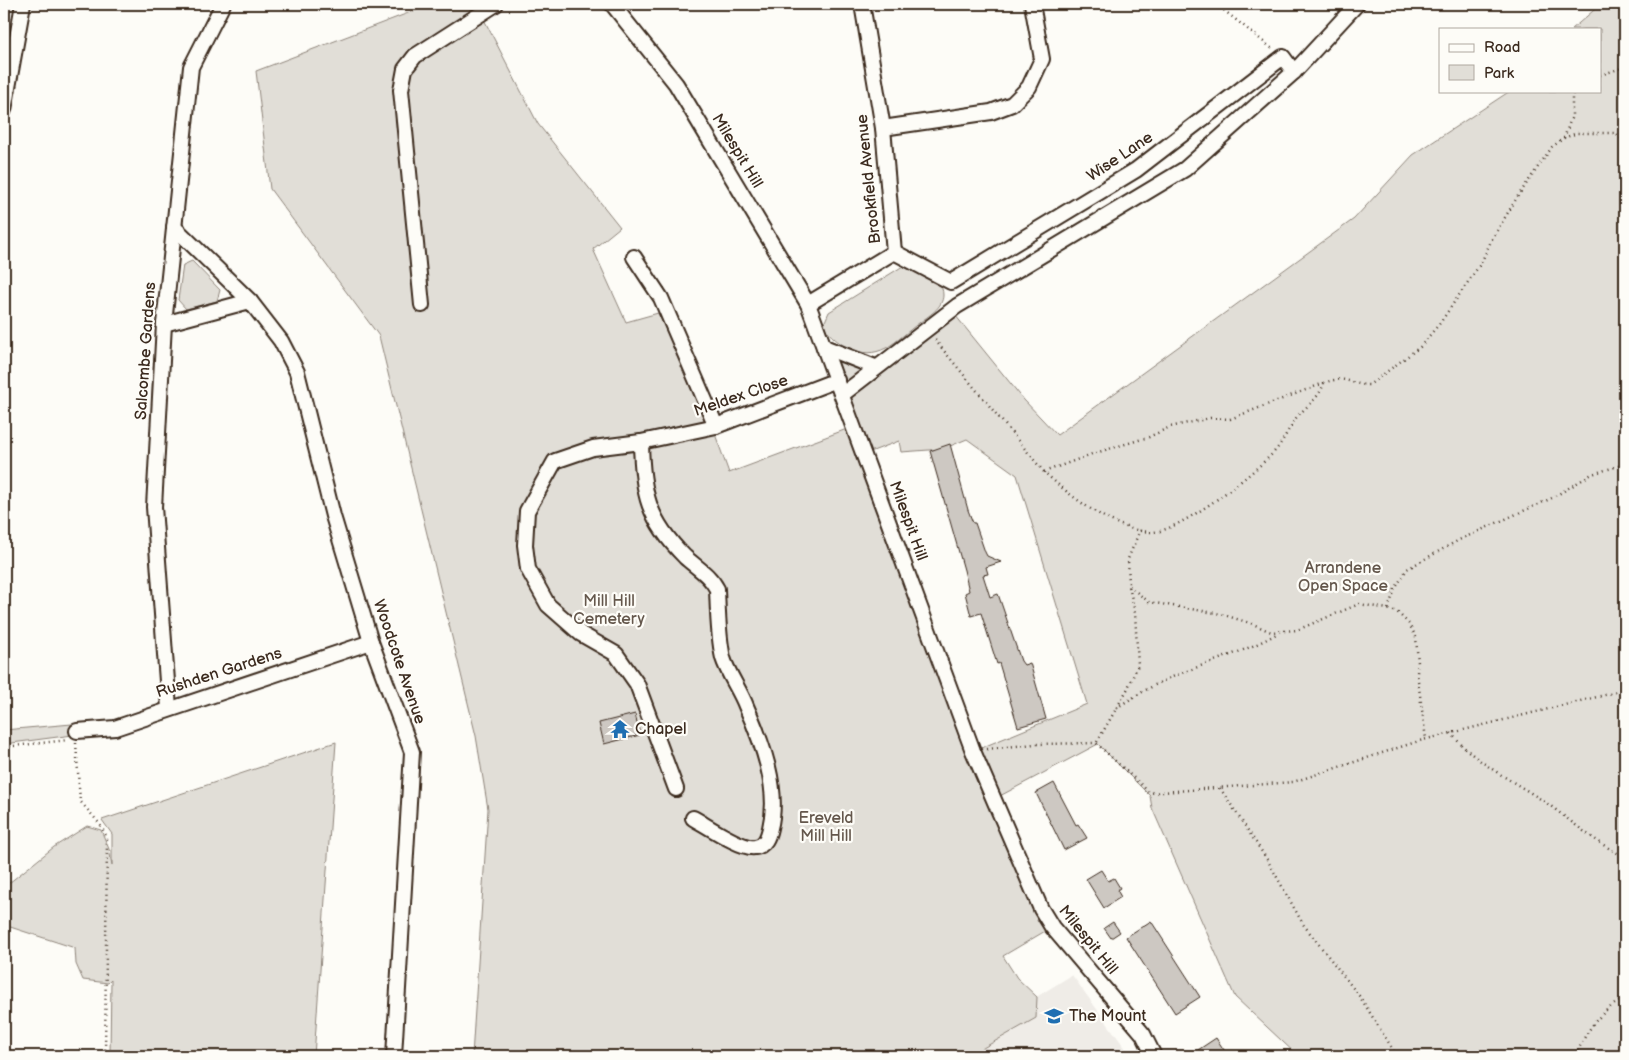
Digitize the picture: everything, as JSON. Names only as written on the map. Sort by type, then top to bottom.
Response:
[{"type":"street","points":[[4,110],[23,4]]},
{"type":"street","name":"Salcombe Gardens","points":[[169,708],[154,507],[164,324],[191,68],[223,4]]},
{"type":"street","points":[[422,305],[401,90],[405,69],[415,56],[496,4]]},
{"type":"street","name":"Milespit Hill","points":[[612,4],[676,84],[808,304],[838,380],[973,751],[1041,909],[1052,927],[1143,1034],[1154,1056]]},
{"type":"street","name":"Brookfield Avenue","points":[[808,304],[894,252],[883,128],[862,4]]},
{"type":"street","points":[[883,128],[991,112],[1012,104],[1029,86],[1042,59],[1032,4]]},
{"type":"street","points":[[843,394],[957,306],[1185,169],[1294,72],[1357,4]]},
{"type":"street","points":[[1284,57],[1294,72]]},
{"type":"street","name":"Wise Lane","points":[[951,282],[1136,170],[1284,57]]},
{"type":"street","name":"Woodcote Avenue","points":[[174,227],[250,301],[281,341],[297,372],[333,516],[371,642],[412,752],[394,1056]]},
{"type":"street","points":[[894,252],[951,282],[957,306]]},
{"type":"street","points":[[634,257],[661,298],[716,426]]},
{"type":"street","points":[[164,324],[250,301]]},
{"type":"street","points":[[824,347],[876,367]]},
{"type":"street","name":"Meldex Close","points":[[676,789],[637,684],[616,654],[581,634],[548,605],[528,568],[525,545],[527,511],[555,461],[593,448],[647,441],[716,426],[838,380]]},
{"type":"street","points":[[647,441],[642,475],[653,517],[682,554],[713,582],[717,589],[724,658],[747,707],[772,790],[772,823],[768,837],[762,845],[753,848],[744,845],[693,818]]},
{"type":"street","name":"Rushden Gardens","points":[[77,731],[115,728],[169,708],[371,642]]},
{"type":"path","points":[[1216,4],[1284,57]]},
{"type":"path","points":[[1602,74],[1625,67]]},
{"type":"path","points":[[1564,138],[1572,116],[1572,94],[1574,92]]},
{"type":"path","points":[[1044,472],[1092,454],[1149,437],[1170,427],[1210,418],[1230,419],[1342,378],[1360,385],[1369,385],[1420,347],[1458,299],[1481,263],[1492,239],[1518,196],[1552,147],[1564,138],[1577,133],[1616,133],[1625,142]]},
{"type":"path","points":[[926,330],[1044,472],[1070,495],[1114,521],[1140,530],[1154,532],[1209,507],[1273,454],[1296,418],[1321,393],[1324,383]]},
{"type":"path","points":[[1388,609],[1407,569],[1459,540],[1552,498],[1592,474],[1625,464]]},
{"type":"path","points":[[1096,743],[1127,690],[1138,665],[1135,614],[1129,586],[1128,559],[1140,530]]},
{"type":"path","points":[[1129,586],[1149,602],[1221,614],[1271,632],[1297,630],[1359,604],[1397,612],[1409,624],[1416,637],[1418,663],[1416,673],[1426,739]]},
{"type":"path","points":[[1114,710],[1157,684],[1252,648],[1280,632]]},
{"type":"path","points":[[973,751],[1035,744],[1096,743],[1150,793],[1293,782],[1426,739],[1625,690]]},
{"type":"path","points":[[4,747],[73,739],[77,731]]},
{"type":"path","points":[[77,731],[80,801],[99,823],[107,837],[105,1056]]},
{"type":"path","points":[[1451,733],[1462,748],[1552,807],[1577,828],[1625,857]]},
{"type":"path","points":[[1220,788],[1268,861],[1303,924],[1360,996],[1397,1056]]},
{"type":"path","points":[[1576,1056],[1583,1037],[1598,1016],[1625,998]]},
{"type":"shaded area","name":"The Mount","points":[[1072,975],[1131,1056],[941,1056]]},
{"type":"green space","points":[[432,4],[476,4],[538,124],[620,227],[593,249],[626,322],[658,313],[715,434],[729,473],[855,426],[843,394],[951,310],[1024,400],[1057,435],[1354,219],[1413,155],[1508,92],[1602,92],[1602,28],[1573,28],[1601,4],[1625,4],[1625,1056],[1298,1056],[1235,997],[1152,808],[1150,796],[1098,744],[996,798],[976,750],[1087,704],[1017,475],[967,439],[943,449],[901,452],[899,441],[865,454],[973,751],[1052,927],[1003,956],[1017,978],[1037,997],[1036,1018],[969,1056],[472,1056],[488,809],[476,736],[379,336],[270,189],[256,71]]},
{"type":"green space","points":[[192,261],[220,290],[217,301],[186,309],[178,300],[183,265]]},
{"type":"green space","points":[[903,266],[929,274],[939,282],[943,295],[941,304],[934,311],[894,343],[877,352],[859,352],[843,345],[823,326],[829,312]]},
{"type":"green space","points":[[835,360],[864,371],[848,385]]},
{"type":"green space","points":[[72,724],[73,735],[4,744],[4,730]]},
{"type":"green space","points":[[336,742],[314,1056],[110,1056],[111,980],[108,983],[83,980],[76,964],[75,948],[4,925],[4,887],[54,847],[87,826],[101,830],[109,849],[112,865],[112,834],[102,820]]},
{"type":"building","points":[[950,444],[968,510],[973,523],[975,523],[985,552],[987,556],[1001,562],[986,567],[988,574],[983,575],[990,597],[998,594],[1021,661],[1024,665],[1030,663],[1046,719],[1018,727],[999,663],[997,664],[981,613],[971,616],[965,593],[969,591],[964,570],[930,451]]},
{"type":"building","name":"Chapel","points":[[635,714],[640,735],[604,744],[599,723]]},
{"type":"building","points":[[1054,783],[1076,825],[1078,824],[1087,838],[1064,850],[1036,793]]},
{"type":"building","points":[[1101,870],[1108,881],[1114,878],[1120,888],[1117,890],[1121,897],[1104,908],[1086,879]]},
{"type":"building","points":[[1151,921],[1200,997],[1175,1013],[1126,937]]},
{"type":"building","points":[[1113,922],[1120,932],[1111,938],[1104,928]]},
{"type":"building","points":[[1216,1038],[1228,1056],[1189,1056]]},
{"type":"place","name":"Chapel","points":[[620,729]]},
{"type":"place","name":"The Mount","points":[[1054,1016]]},
{"type":"park label","name":"Arrandene Open Space","points":[[1343,577]]},
{"type":"park label","name":"Mill Hill Cemetery","points":[[609,610]]},
{"type":"park label","name":"Ereveld Mill Hill","points":[[826,827]]}]
